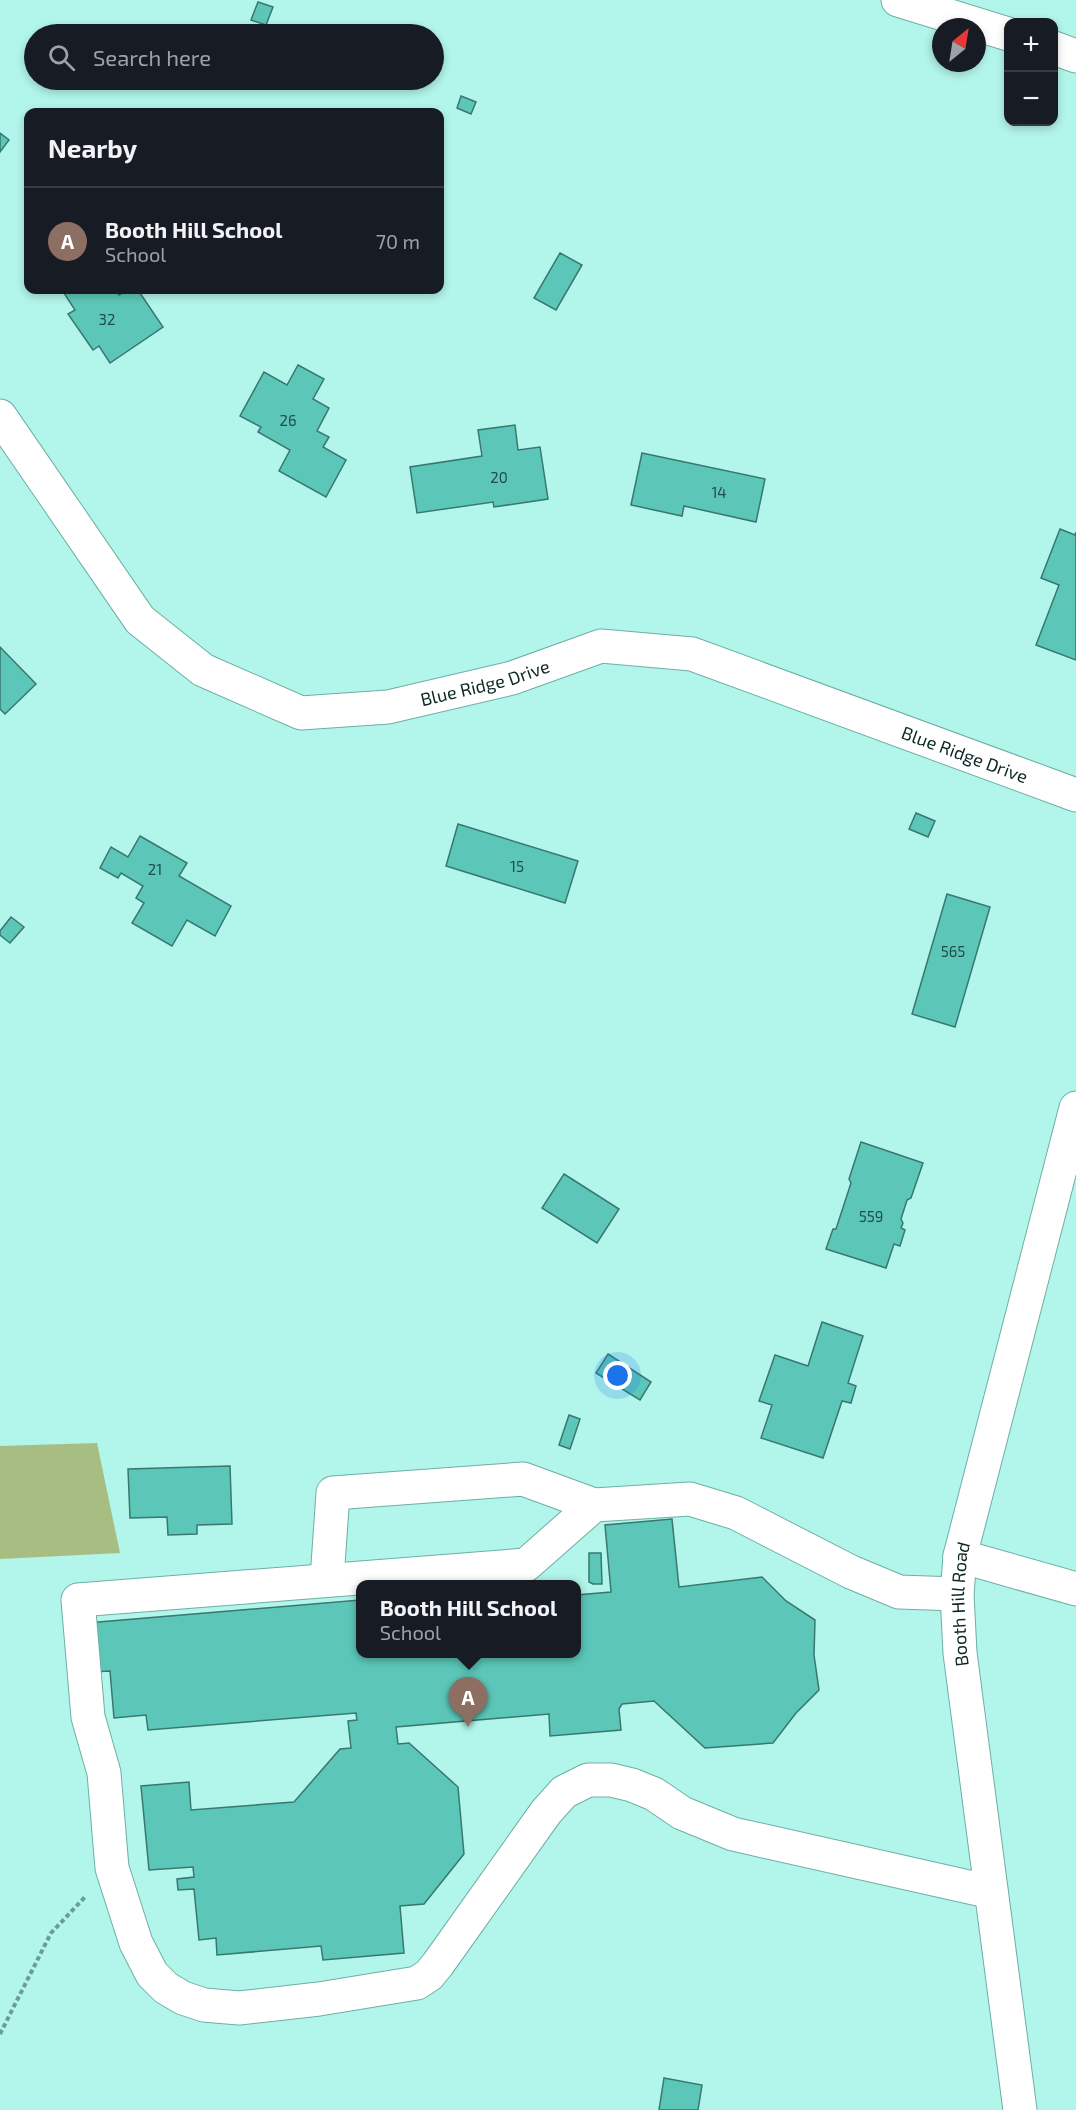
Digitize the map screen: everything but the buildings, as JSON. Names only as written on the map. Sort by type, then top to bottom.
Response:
[{"type":"street","points":[[898,0],[1004,33]]},
{"type":"street","points":[[1058,50],[1076,56]]},
{"type":"street","name":"Blue Ridge Drive","points":[[0,416],[140,620],[203,670],[301,713],[388,707],[512,678],[601,646],[692,654],[1076,795]]},
{"type":"street","name":"Booth Hill Road","points":[[1020,2110],[960,1653],[957,1594],[960,1556],[1076,1108]]},
{"type":"street","points":[[327,1579],[333,1493],[523,1479],[594,1505],[690,1499],[736,1513],[851,1572],[899,1592],[957,1594]]},
{"type":"street","points":[[594,1505],[526,1565],[78,1600],[88,1717],[104,1773],[112,1868],[136,1943],[152,1974],[166,1988],[183,1998],[204,2005],[239,2008],[319,1999],[417,1983],[429,1975],[546,1812],[564,1792],[588,1780],[610,1780],[632,1785],[654,1794],[682,1813],[733,1834],[991,1892]]},
{"type":"street","points":[[960,1556],[1076,1589]]},
{"type":"path","points":[[0,2034],[51,1932],[112,1868]]},
{"type":"green space","points":[[97,1443],[120,1553],[0,1559],[0,1446]]},
{"type":"place","name":"Booth Hill School","points":[[468,1727]]}]
